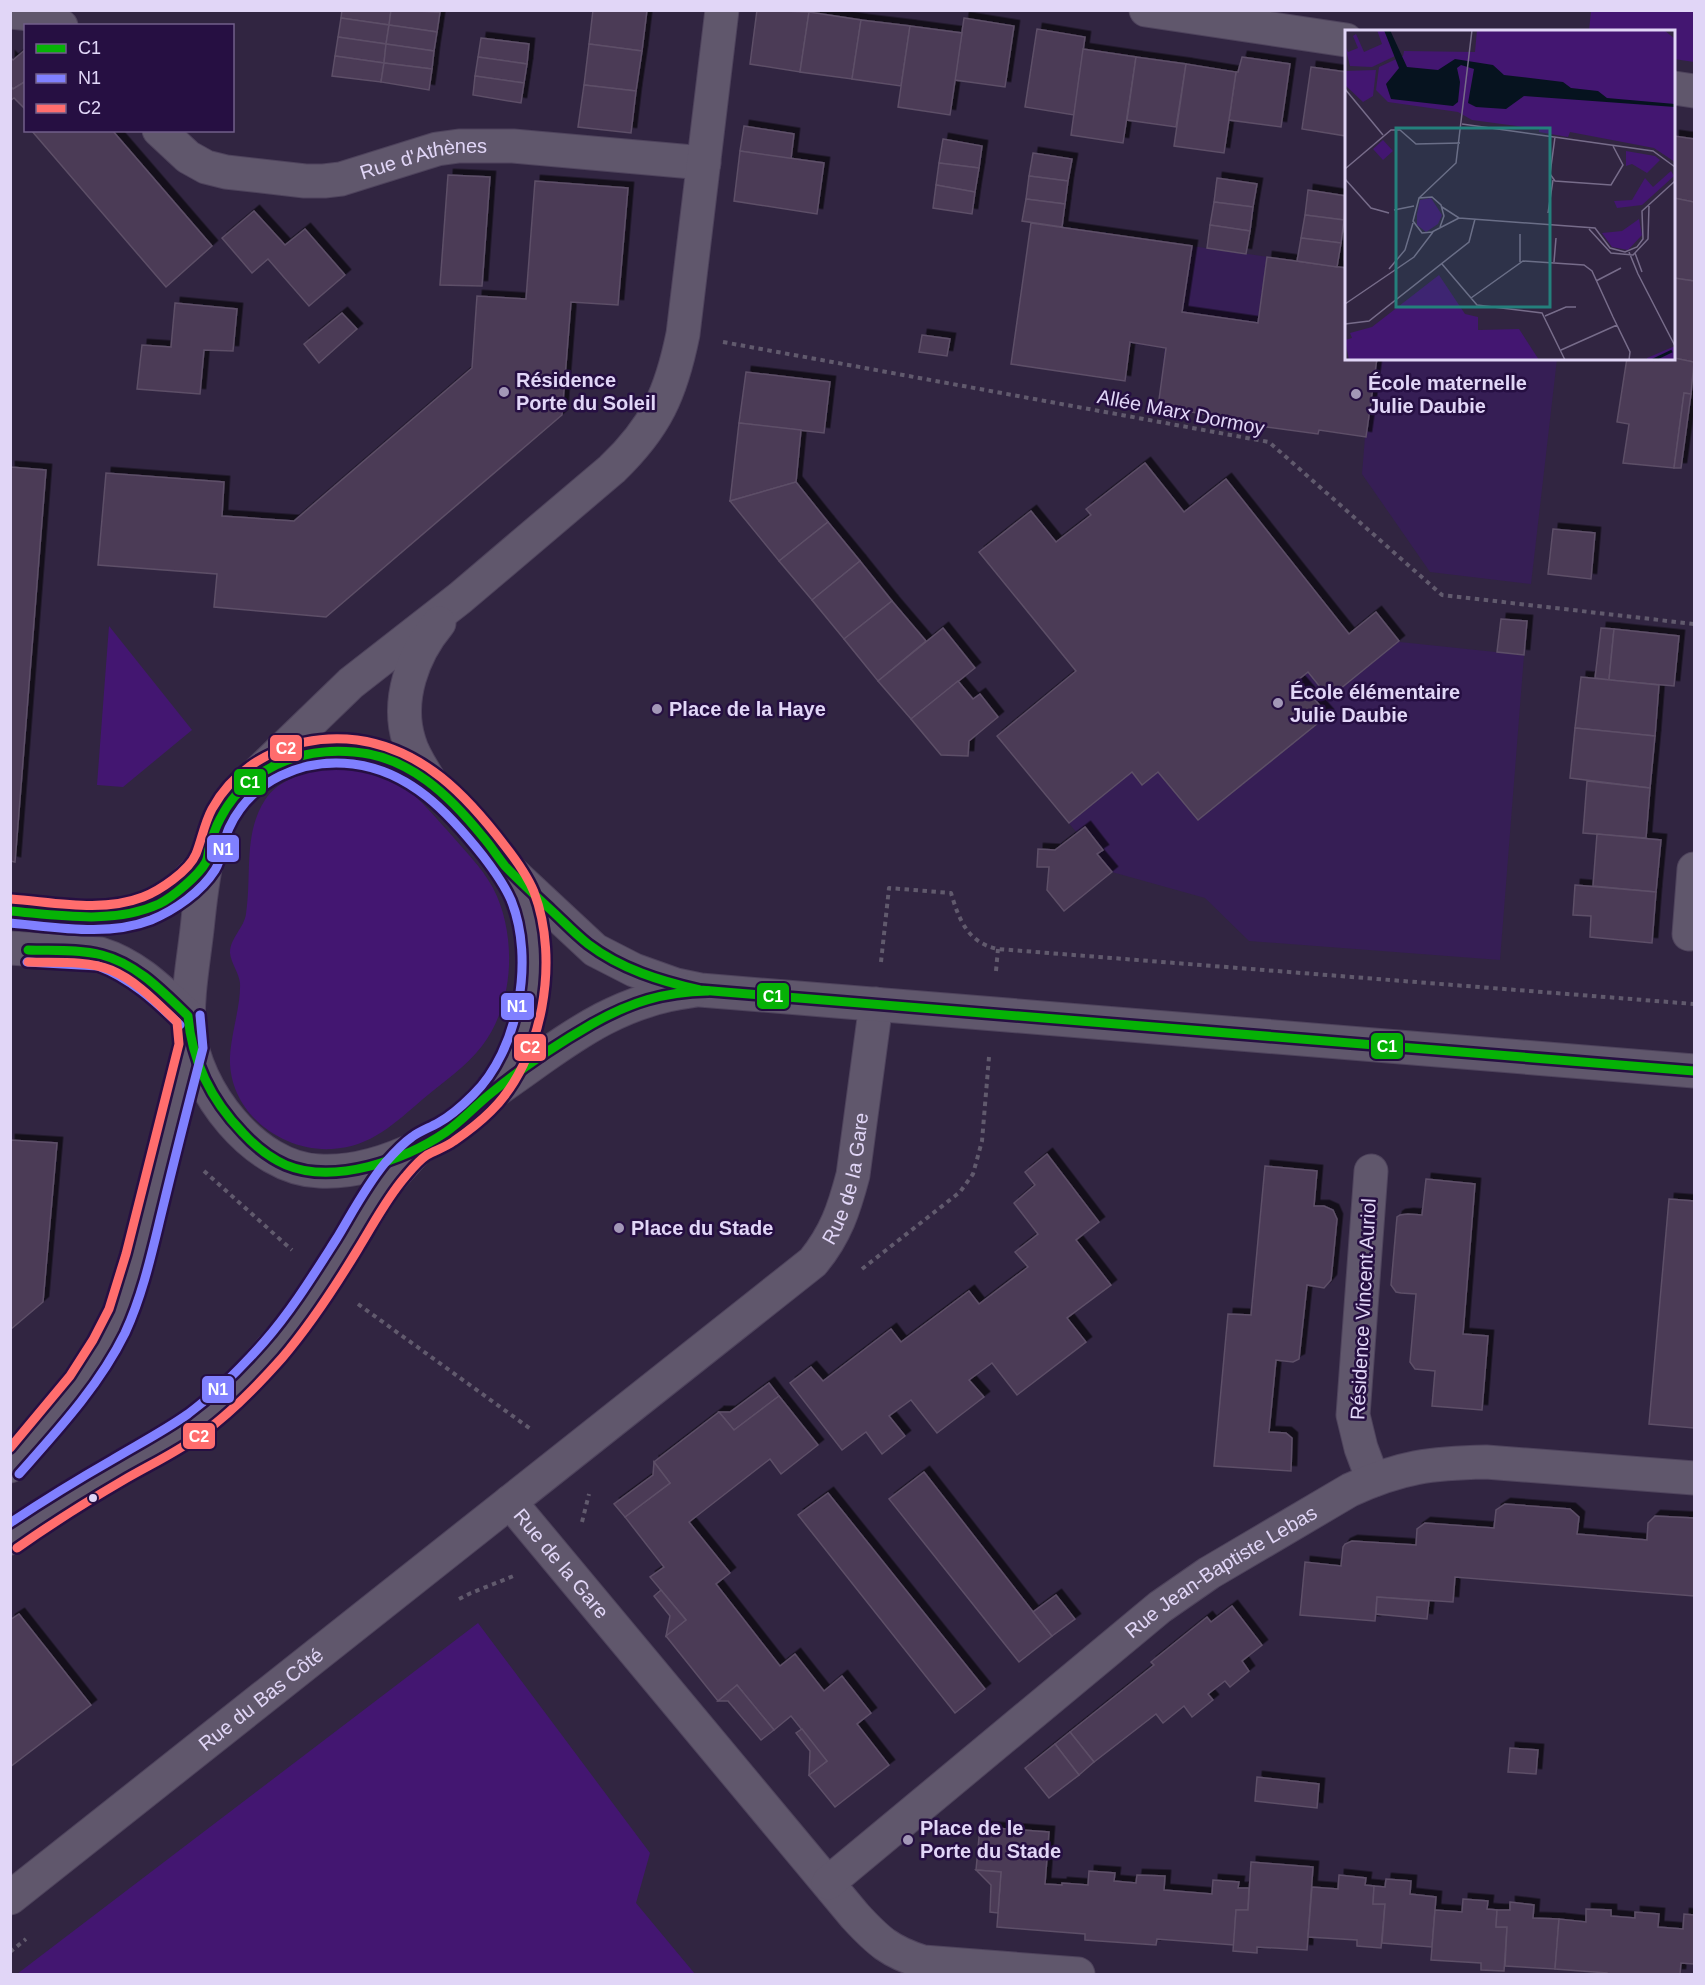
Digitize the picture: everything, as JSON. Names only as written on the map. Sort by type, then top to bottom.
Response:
[{"type":"street","points":[[10,1466],[65,1404],[93,1364],[114,1327],[130,1286],[168,1138],[190,1030],[206,862],[214,832],[222,815],[241,789],[351,683],[460,598],[604,477],[627,454],[653,422],[662,405],[678,358],[682,334],[722,10]]},
{"type":"street","points":[[1146,10],[1345,40]]},
{"type":"street","points":[[10,12],[30,13],[49,18],[58,24]]},
{"type":"street","points":[[1675,88],[1695,91]]},
{"type":"street","name":"Rue d'Athènes","points":[[161,132],[188,157],[206,167],[226,172],[305,181],[341,179],[426,152],[459,146],[513,146],[704,163]]},
{"type":"street","points":[[431,783],[409,741],[405,718],[407,685],[426,639],[460,598]]},
{"type":"street","points":[[254,777],[286,759],[303,754],[340,750],[359,752],[395,762],[414,771],[431,783],[461,811],[507,868],[595,950],[634,970],[700,990],[1695,1071]]},
{"type":"street","points":[[10,911],[91,916],[133,912],[160,902],[184,885],[206,862]]},
{"type":"street","points":[[10,948],[100,954],[126,964],[152,983],[190,1030],[198,1069],[212,1096],[235,1125],[261,1150],[288,1166],[302,1170],[318,1172],[348,1170],[385,1161],[419,1146],[452,1127],[490,1094],[503,1076],[527,1023],[533,988],[529,914],[523,897],[507,868]]},
{"type":"street","points":[[1689,934],[1695,869]]},
{"type":"street","points":[[490,1094],[593,1024],[621,1009],[656,997],[700,990]]},
{"type":"street","name":"Rue de la Gare","points":[[876,1004],[853,1175],[840,1218],[827,1245],[813,1262],[510,1502],[828,1883],[871,1933],[887,1947],[903,1956],[922,1962],[1078,1974]]},
{"type":"street","points":[[10,1538],[66,1500],[149,1453],[198,1421],[246,1378],[292,1326],[325,1280],[385,1184],[397,1167],[419,1146]]},
{"type":"street","name":"Résidence Vincent Auriol","points":[[1371,1171],[1353,1415],[1360,1448],[1373,1480]]},
{"type":"street","name":"Rue Jean-Baptiste Lebas","points":[[828,1883],[1160,1607],[1209,1573],[1350,1490],[1405,1469],[1431,1464],[1486,1462],[1695,1478]]},
{"type":"street","name":"Rue du Bas Côté","points":[[10,1898],[510,1502]]},
{"type":"path","name":"Allée Marx Dormoy","points":[[682,334],[1269,442],[1442,595],[1695,624]]},
{"type":"path","points":[[876,1004],[889,888],[951,893],[956,910],[970,933],[977,941],[998,949],[1695,1004]]},
{"type":"path","points":[[168,1138],[325,1280],[535,1432],[558,1414],[582,1445]]},
{"type":"shaded area","points":[[1591,11],[1694,11],[1694,62],[1675,59],[1675,30],[1589,30]]},
{"type":"shaded area","name":"École maternelle Julie Daubie","points":[[1031,223],[1345,268],[1345,360],[1557,360],[1531,584],[1430,572],[1362,474],[1365,437],[1319,430],[1318,434],[1244,424],[1244,420],[1158,407],[1165,348],[1130,343],[1125,381],[1011,364]]},
{"type":"shaded area","name":"École élémentaire Julie Daubie","points":[[1145,463],[1184,512],[1226,479],[1349,634],[1376,612],[1400,642],[1524,655],[1500,960],[1249,941],[1205,898],[1112,872],[1097,854],[1103,849],[1085,827],[1077,833],[997,736],[1076,671],[979,552],[1031,511],[1057,542],[1090,515],[1086,509]]},
{"type":"shaded area","points":[[109,626],[192,730],[123,787],[97,785]]},
{"type":"shaded area","points":[[330,768],[351,769],[384,776],[397,782],[421,802],[472,858],[493,888],[501,906],[509,947],[509,968],[501,1010],[493,1029],[476,1054],[382,1132],[359,1144],[332,1149],[294,1144],[261,1125],[238,1095],[232,1077],[230,1057],[240,983],[230,953],[246,914],[251,841],[258,813],[265,800],[285,781],[312,771]]},
{"type":"shaded area","points":[[478,1623],[650,1853],[636,1903],[695,1974],[17,1974]]},
{"type":"building","points":[[342,10],[391,10],[389,25],[341,18]]},
{"type":"building","points":[[391,10],[440,12],[437,32],[389,25]]},
{"type":"building","points":[[593,10],[647,10],[642,51],[589,44]]},
{"type":"building","points":[[757,10],[809,12],[800,72],[750,64]]},
{"type":"building","points":[[809,12],[861,20],[852,79],[800,72]]},
{"type":"building","points":[[341,18],[389,25],[386,44],[338,37]]},
{"type":"building","points":[[964,18],[1014,26],[1005,87],[955,80]]},
{"type":"building","points":[[861,20],[910,26],[901,86],[852,79]]},
{"type":"building","points":[[389,25],[437,32],[434,51],[386,44]]},
{"type":"building","points":[[910,26],[962,33],[950,115],[898,107]]},
{"type":"building","points":[[1037,29],[1085,37],[1074,115],[1025,107]]},
{"type":"building","points":[[338,37],[386,44],[384,63],[335,56]]},
{"type":"building","points":[[481,38],[529,44],[527,64],[478,57]]},
{"type":"building","points":[[386,44],[434,51],[432,69],[384,63]]},
{"type":"building","points":[[589,44],[642,51],[636,91],[584,85]]},
{"type":"building","points":[[1083,49],[1136,57],[1123,143],[1071,135]]},
{"type":"building","points":[[24,51],[24,82],[13,89],[10,86],[10,57],[13,60]]},
{"type":"building","points":[[335,56],[384,63],[381,82],[332,76]]},
{"type":"building","points":[[478,57],[527,64],[524,83],[475,76]]},
{"type":"building","points":[[1136,57],[1186,64],[1176,127],[1127,120]]},
{"type":"building","points":[[1242,57],[1290,64],[1281,127],[1229,120],[1236,72],[1238,72]]},
{"type":"building","points":[[384,63],[432,69],[429,90],[381,82]]},
{"type":"building","points":[[1186,64],[1236,72],[1224,153],[1174,146]]},
{"type":"building","points":[[1311,67],[1345,72],[1345,136],[1302,129]]},
{"type":"building","points":[[475,76],[524,83],[521,103],[473,95]]},
{"type":"building","points":[[24,82],[24,108],[14,98],[10,101],[10,86],[13,89]]},
{"type":"building","points":[[584,85],[636,91],[631,133],[578,127]]},
{"type":"building","points":[[744,126],[794,134],[791,159],[740,151]]},
{"type":"building","points":[[33,132],[114,132],[212,246],[166,287]]},
{"type":"building","points":[[1675,136],[1694,139],[1694,202],[1675,198]]},
{"type":"building","points":[[943,139],[982,146],[979,168],[939,163]]},
{"type":"building","points":[[740,151],[824,163],[817,214],[734,201]]},
{"type":"building","points":[[1033,153],[1072,159],[1068,181],[1029,176]]},
{"type":"building","points":[[939,163],[979,168],[975,192],[936,185]]},
{"type":"building","points":[[448,175],[490,177],[482,286],[440,285]]},
{"type":"building","points":[[1029,176],[1068,181],[1065,204],[1026,199]]},
{"type":"building","points":[[1217,178],[1257,184],[1253,207],[1214,202]]},
{"type":"building","name":"Résidence Porte du Soleil","points":[[535,181],[628,188],[618,305],[571,302],[562,415],[326,617],[214,607],[217,574],[98,565],[106,473],[224,482],[222,516],[294,521],[472,368],[477,296],[526,299]]},
{"type":"building","points":[[936,185],[975,192],[972,214],[933,208]]},
{"type":"building","points":[[1308,190],[1345,196],[1344,220],[1305,215]]},
{"type":"building","points":[[1675,198],[1694,202],[1694,281],[1675,278]]},
{"type":"building","points":[[1026,199],[1065,204],[1062,227],[1022,221]]},
{"type":"building","points":[[1214,202],[1253,207],[1250,231],[1210,225]]},
{"type":"building","points":[[254,211],[285,245],[305,229],[345,275],[309,306],[268,259],[252,273],[222,238]]},
{"type":"building","points":[[1305,215],[1344,220],[1341,243],[1301,238]]},
{"type":"building","points":[[1031,223],[1192,246],[1182,312],[1258,323],[1267,257],[1345,268],[1345,360],[1377,360],[1366,437],[1319,430],[1318,434],[1244,424],[1245,420],[1158,407],[1166,348],[1130,342],[1125,381],[1011,364]]},
{"type":"building","points":[[1210,225],[1250,231],[1246,254],[1207,248]]},
{"type":"building","points":[[1301,238],[1341,243],[1337,267],[1297,261]]},
{"type":"building","points":[[1675,278],[1694,281],[1694,362],[1675,358]]},
{"type":"building","points":[[175,303],[237,309],[233,351],[204,350],[200,394],[137,389],[142,345],[171,347]]},
{"type":"building","points":[[342,313],[357,329],[319,363],[304,344]]},
{"type":"building","points":[[922,335],[950,339],[947,356],[919,352]]},
{"type":"building","points":[[1675,358],[1694,362],[1691,394],[1684,393],[1674,468],[1623,463],[1629,424],[1617,422],[1627,360]]},
{"type":"building","points":[[746,372],[830,382],[824,433],[739,423]]},
{"type":"building","points":[[1684,393],[1691,394],[1681,468],[1674,468]]},
{"type":"building","points":[[739,423],[801,430],[796,482],[730,501]]},
{"type":"building","points":[[1145,463],[1184,512],[1226,479],[1349,634],[1376,612],[1399,641],[1329,698],[1308,672],[1298,680],[1328,715],[1198,820],[1158,772],[1142,785],[1132,772],[1069,823],[997,736],[1076,671],[979,552],[1031,511],[1056,542],[1091,515],[1086,509]]},
{"type":"building","points":[[10,467],[46,470],[15,862],[10,861]]},
{"type":"building","points":[[796,482],[828,522],[779,561],[730,501]]},
{"type":"building","points":[[828,522],[860,561],[812,600],[779,561]]},
{"type":"building","points":[[1553,529],[1595,533],[1591,579],[1548,574]]},
{"type":"building","points":[[860,561],[892,601],[844,639],[812,600]]},
{"type":"building","points":[[892,601],[926,641],[878,681],[844,639]]},
{"type":"building","points":[[1501,619],[1527,621],[1524,655],[1497,652]]},
{"type":"building","points":[[943,628],[975,668],[911,719],[878,681]]},
{"type":"building","points":[[1601,628],[1614,629],[1609,680],[1595,678]]},
{"type":"building","points":[[1614,629],[1679,636],[1674,686],[1609,680]]},
{"type":"building","points":[[1581,677],[1659,685],[1655,736],[1575,728]]},
{"type":"building","points":[[958,681],[973,699],[980,694],[998,717],[969,741],[968,756],[941,755],[911,719]]},
{"type":"building","points":[[1575,728],[1655,736],[1650,788],[1570,778]]},
{"type":"building","points":[[1587,781],[1650,788],[1646,838],[1583,833]]},
{"type":"building","points":[[1085,827],[1103,850],[1097,854],[1112,872],[1064,911],[1047,890],[1049,867],[1037,867],[1038,849],[1055,850]]},
{"type":"building","points":[[1597,834],[1661,840],[1656,892],[1593,886]]},
{"type":"building","points":[[1575,885],[1656,892],[1652,943],[1590,937],[1591,916],[1573,915]]},
{"type":"building","points":[[10,1140],[57,1143],[43,1302],[10,1330]]},
{"type":"building","points":[[1047,1154],[1099,1222],[1076,1240],[1111,1285],[1067,1318],[1086,1342],[1017,1395],[992,1363],[969,1380],[984,1397],[937,1433],[911,1400],[889,1416],[905,1436],[882,1454],[866,1432],[842,1450],[790,1383],[811,1367],[823,1381],[891,1329],[901,1342],[969,1291],[979,1304],[1028,1267],[1015,1252],[1038,1234],[1014,1203],[1035,1185],[1025,1172]]},
{"type":"building","points":[[1265,1166],[1317,1171],[1314,1206],[1324,1206],[1333,1210],[1337,1219],[1331,1280],[1324,1288],[1307,1285],[1299,1359],[1293,1362],[1276,1360],[1269,1432],[1286,1433],[1292,1438],[1291,1471],[1214,1466],[1228,1314],[1251,1315]]},
{"type":"building","points":[[1426,1179],[1475,1184],[1463,1334],[1488,1336],[1482,1410],[1432,1406],[1435,1371],[1415,1369],[1410,1362],[1416,1294],[1396,1292],[1391,1285],[1397,1217],[1408,1214],[1422,1215]]},
{"type":"building","points":[[1669,1199],[1694,1201],[1694,1428],[1649,1424]]},
{"type":"building","points":[[769,1383],[779,1396],[734,1430],[719,1412],[730,1412]]},
{"type":"building","points":[[779,1396],[818,1445],[781,1474],[770,1459],[689,1522],[730,1573],[716,1584],[780,1666],[795,1654],[824,1691],[842,1676],[871,1713],[857,1724],[889,1765],[835,1807],[809,1775],[827,1761],[791,1716],[774,1730],[737,1685],[718,1701],[666,1636],[686,1620],[650,1577],[664,1567],[625,1517],[670,1483],[654,1462],[719,1412],[734,1430]]},
{"type":"building","points":[[654,1462],[670,1483],[625,1517],[614,1504],[653,1475]]},
{"type":"building","points":[[924,1472],[1052,1636],[1019,1662],[889,1499]]},
{"type":"building","points":[[828,1493],[985,1689],[955,1713],[798,1515]]},
{"type":"building","points":[[1505,1504],[1570,1509],[1579,1517],[1577,1534],[1647,1540],[1648,1523],[1655,1516],[1694,1518],[1694,1596],[1455,1577],[1453,1602],[1377,1597],[1375,1621],[1300,1615],[1305,1562],[1341,1566],[1343,1547],[1352,1541],[1416,1545],[1417,1529],[1425,1523],[1494,1528],[1496,1510]]},
{"type":"building","points":[[661,1590],[686,1620],[666,1636],[670,1616],[654,1596]]},
{"type":"building","points":[[1056,1595],[1075,1619],[1052,1636],[1033,1612]]},
{"type":"building","points":[[1377,1597],[1429,1601],[1427,1619],[1376,1614]]},
{"type":"building","points":[[1232,1606],[1262,1645],[1242,1661],[1249,1671],[1230,1687],[1225,1681],[1208,1694],[1213,1700],[1192,1717],[1184,1706],[1163,1723],[1156,1714],[1094,1762],[1070,1732],[1154,1665],[1151,1662],[1207,1617],[1211,1622]]},
{"type":"building","points":[[19,1614],[91,1705],[10,1767],[10,1620]]},
{"type":"building","points":[[737,1685],[774,1730],[761,1740],[728,1701],[718,1701]]},
{"type":"building","points":[[802,1729],[827,1761],[809,1775],[810,1751],[796,1733]]},
{"type":"building","points":[[1070,1732],[1094,1762],[1079,1775],[1055,1744]]},
{"type":"building","points":[[1055,1744],[1079,1775],[1049,1798],[1025,1768]]},
{"type":"building","points":[[1510,1748],[1538,1750],[1536,1774],[1508,1772]]},
{"type":"building","points":[[1257,1777],[1319,1784],[1317,1808],[1255,1801]]},
{"type":"building","points":[[980,1827],[1049,1832],[1045,1884],[1088,1885],[1089,1871],[1115,1873],[1114,1881],[1136,1883],[1137,1875],[1165,1876],[1164,1890],[1212,1894],[1213,1880],[1239,1882],[1238,1888],[1249,1888],[1248,1910],[1236,1910],[1234,1945],[1157,1939],[1156,1945],[1085,1940],[1085,1934],[997,1927],[1001,1872],[976,1870]]},
{"type":"building","points":[[1251,1862],[1313,1867],[1307,1950],[1257,1947],[1257,1953],[1233,1951],[1236,1910],[1248,1910]]},
{"type":"building","points":[[976,1870],[1001,1872],[998,1913],[990,1912],[991,1885]]},
{"type":"building","points":[[1339,1875],[1366,1878],[1365,1885],[1374,1886],[1373,1904],[1385,1904],[1381,1948],[1357,1946],[1357,1940],[1308,1937],[1312,1887],[1338,1889]]},
{"type":"building","points":[[1386,1879],[1411,1881],[1410,1894],[1436,1897],[1432,1947],[1382,1943],[1385,1904],[1373,1904],[1374,1886],[1385,1887]]},
{"type":"building","points":[[1463,1899],[1488,1901],[1487,1909],[1497,1910],[1496,1927],[1507,1927],[1504,1971],[1481,1970],[1481,1963],[1431,1960],[1435,1910],[1462,1912]]},
{"type":"building","points":[[1510,1902],[1534,1905],[1533,1918],[1559,1919],[1555,1969],[1505,1966],[1507,1927],[1496,1927],[1497,1910],[1510,1910]]},
{"type":"building","points":[[1586,1909],[1611,1910],[1611,1916],[1635,1918],[1635,1912],[1659,1914],[1658,1927],[1683,1929],[1684,1914],[1694,1915],[1694,1964],[1681,1963],[1680,1974],[1607,1974],[1555,1969],[1559,1919],[1586,1922]]},
{"type":"transit line","name":"C2","points":[[11,899],[94,905],[127,902],[150,894],[173,880],[187,867],[196,854],[212,809],[238,776],[255,763],[293,745],[335,739],[357,740],[381,745],[423,764],[459,793],[475,810],[525,874],[534,892],[542,919],[546,948],[546,978],[542,1008],[523,1065],[509,1090],[478,1123],[451,1143],[424,1157],[398,1185],[322,1305],[282,1358],[214,1425],[174,1452],[95,1497],[17,1548]]},
{"type":"transit line","name":"C1","points":[[10,911],[85,917],[123,915],[159,904],[185,885],[203,867],[220,819],[244,787],[259,775],[276,765],[314,753],[354,752],[393,761],[427,781],[442,793],[489,844],[510,872],[573,931],[601,953],[627,967],[656,978],[700,990],[1694,1071]]},
{"type":"transit line","name":"N1","points":[[10,923],[99,929],[134,925],[160,916],[187,900],[209,878],[218,865],[229,828],[251,797],[280,776],[298,769],[334,763],[374,768],[393,775],[427,796],[442,810],[487,861],[508,894],[518,923],[522,949],[522,976],[512,1029],[502,1054],[489,1076],[457,1110],[412,1137],[385,1163],[365,1190],[302,1292],[264,1342],[228,1380],[188,1414],[10,1523]]},
{"type":"transit line","name":"C1","points":[[28,950],[74,951],[102,955],[127,965],[149,980],[188,1016],[194,1049],[205,1079],[221,1107],[243,1133],[263,1151],[286,1165],[325,1172],[347,1171],[390,1160],[429,1142],[452,1128],[490,1094],[540,1057],[592,1024],[620,1010],[662,996],[708,991]]},
{"type":"transit line","name":"N1","points":[[27,962],[98,966],[121,977],[152,999],[180,1025]]},
{"type":"transit line","name":"C2","points":[[10,1448],[70,1376],[109,1309],[126,1254],[179,1044],[177,1022],[146,993],[111,970],[91,965],[28,962]]},
{"type":"transit line","name":"N1","points":[[19,1474],[63,1424],[103,1371],[131,1318],[151,1257],[203,1048],[200,1015]]},
{"type":"place","name":"Résidence Porte du Soleil","points":[[504,392]]},
{"type":"place","name":"École maternelle Julie Daubie","points":[[1356,394]]},
{"type":"place","name":"École élémentaire Julie Daubie","points":[[1278,703]]},
{"type":"place","name":"Place de la Haye","points":[[657,709]]},
{"type":"place","name":"Place du Stade","points":[[619,1228]]},
{"type":"place","name":"Place de le Porte du Stade","points":[[908,1840]]}]
